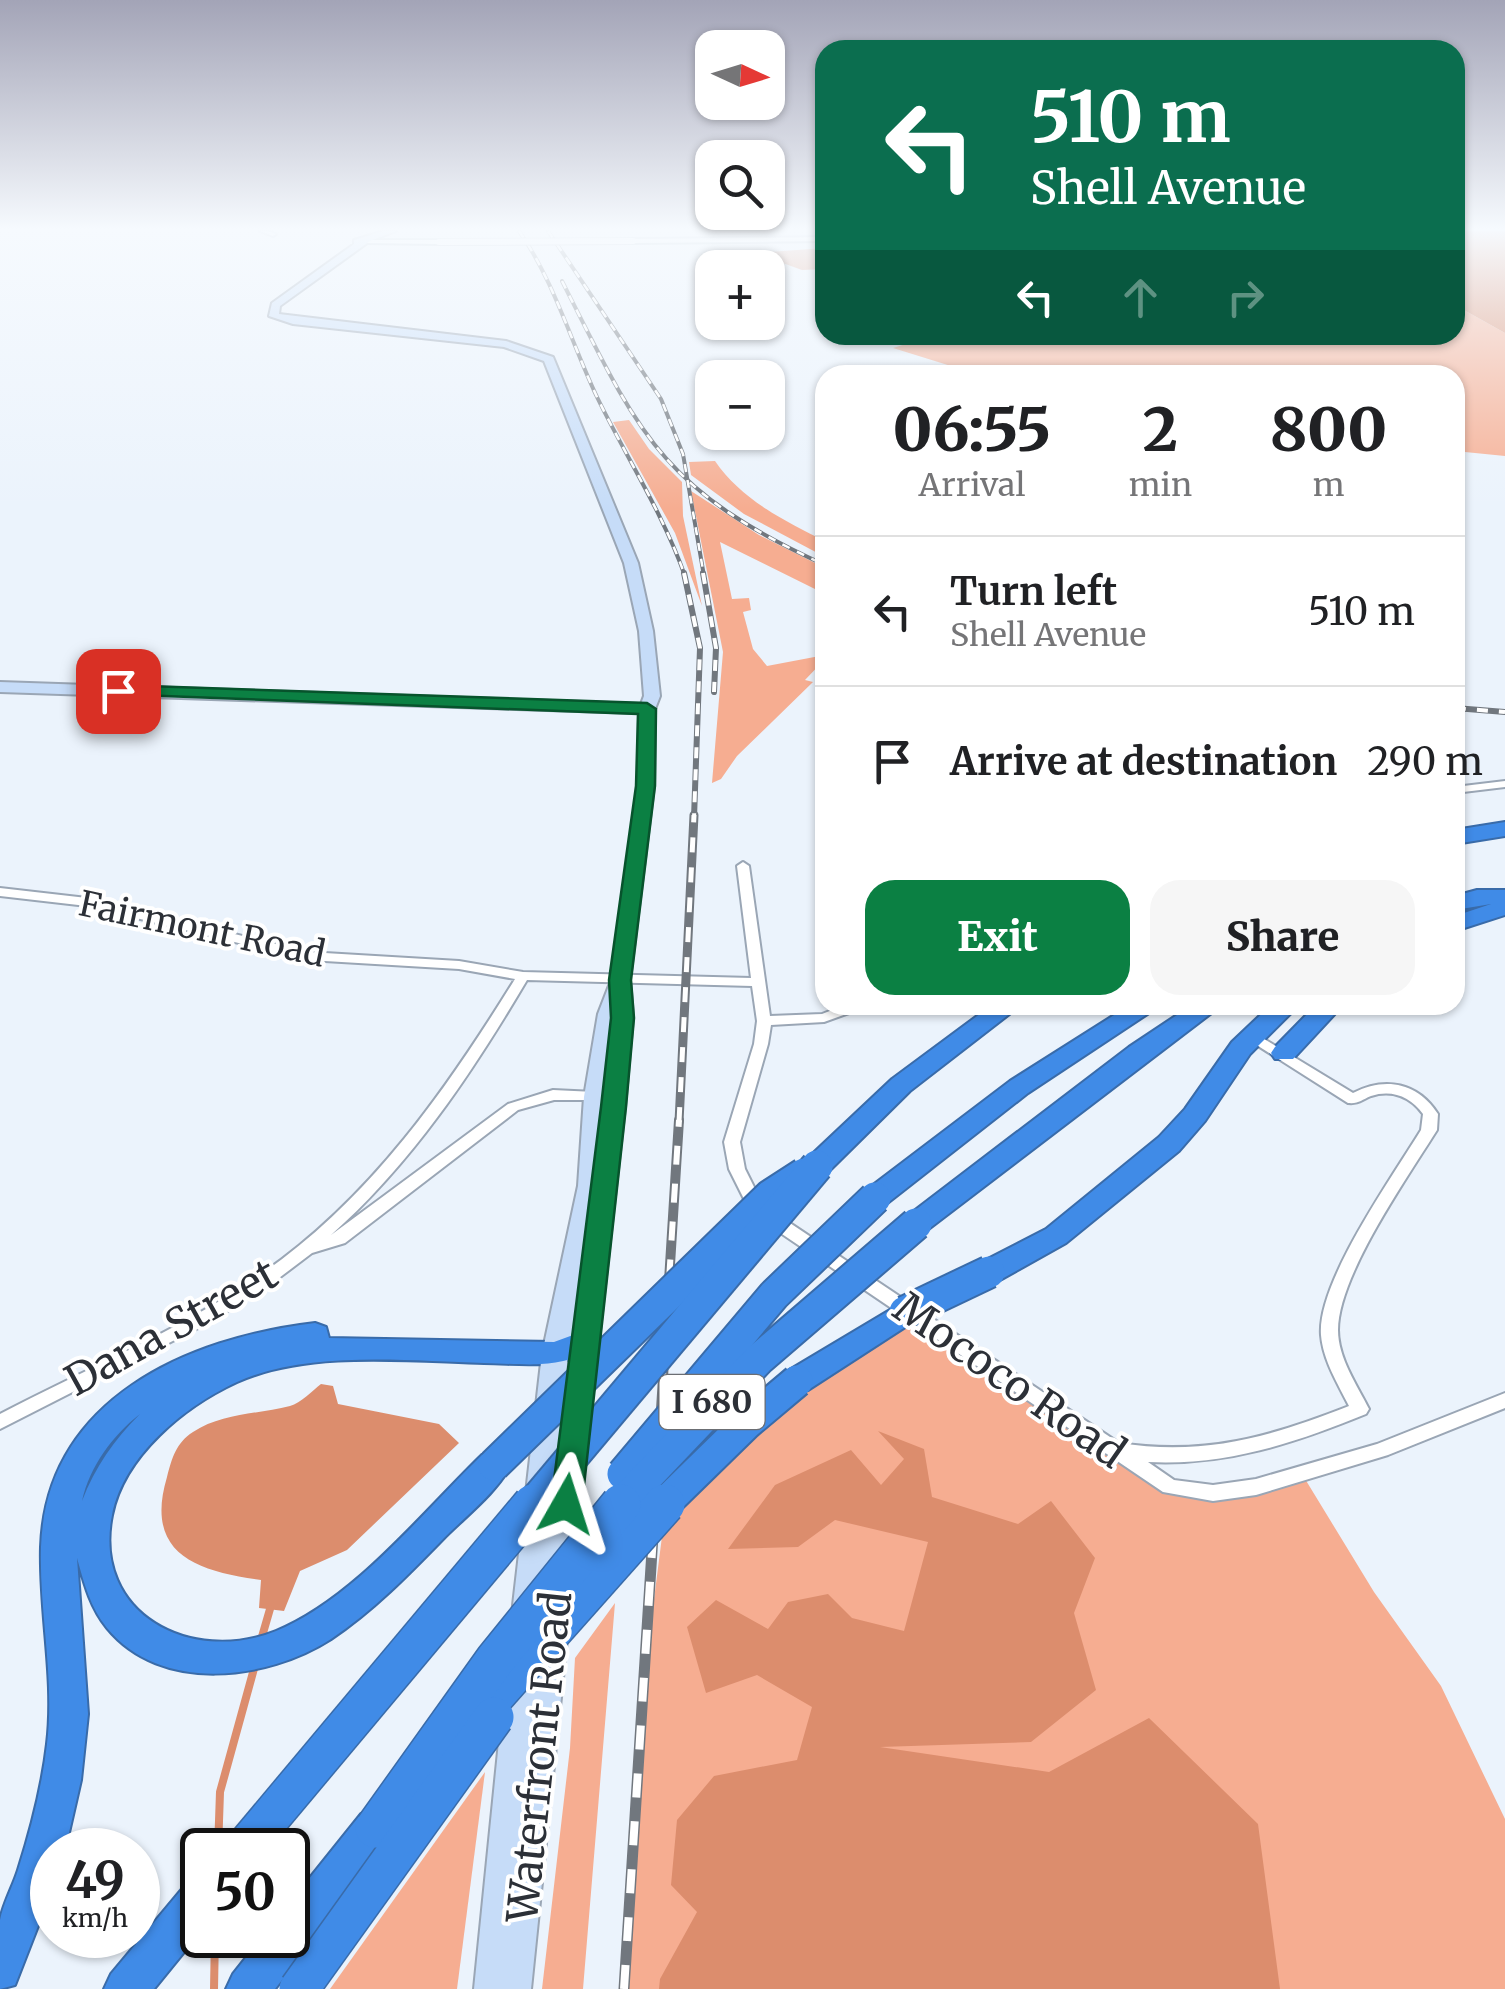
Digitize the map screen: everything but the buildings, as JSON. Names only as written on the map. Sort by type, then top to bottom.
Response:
[{"type":"highway","points":[[1465,836],[1505,830]]},
{"type":"highway","points":[[1465,900],[1505,897]]},
{"type":"highway","points":[[1465,921],[1505,907]]},
{"type":"highway","name":"I 680","points":[[262,1828],[817,1166],[901,1085],[995,1015]]},
{"type":"highway","name":"I 680","points":[[536,1608],[597,1508],[710,1366],[779,1288],[876,1198],[1040,1072],[1132,1015]]},
{"type":"highway","name":"I 680","points":[[248,1989],[375,1828],[472,1688],[644,1474],[734,1380],[819,1302],[916,1224],[1138,1053],[1194,1015]]},
{"type":"highway","name":"I 680","points":[[375,1828],[540,1648],[632,1535],[752,1418],[856,1340],[1056,1236],[1169,1144],[1251,1037],[1275,1015]]},
{"type":"highway","points":[[1284,1053],[1320,1015]]},
{"type":"highway","points":[[565,1344],[295,1354],[262,1360],[217,1377],[164,1412],[123,1455],[107,1482],[96,1513],[95,1566],[109,1602],[130,1628],[177,1652],[232,1656],[287,1644],[323,1624],[354,1600],[770,1196],[817,1166]]},
{"type":"highway","points":[[0,1970],[32,1892],[60,1784],[69,1691],[60,1520],[70,1483],[97,1437],[141,1396],[174,1375],[208,1358],[260,1342],[332,1334],[565,1344]]},
{"type":"highway","points":[[299,1989],[441,1795],[540,1648]]},
{"type":"highway","points":[[126,1989],[180,1924]]},
{"type":"main road","points":[[319,324],[506,344],[541,354],[554,364],[634,573],[651,673],[646,786],[620,980],[608,1014],[595,1097],[589,1186],[565,1344],[555,1469]]},
{"type":"main road","points":[[0,687],[647,709]]},
{"type":"main road","points":[[565,1344],[619,1053],[623,1018],[620,980]]},
{"type":"main road","name":"Waterfront Road","points":[[491,1989],[555,1469]]},
{"type":"main road","name":"Waterfront Road","points":[[514,1989],[555,1469]]},
{"type":"street","points":[[1465,789],[1505,784]]},
{"type":"street","name":"Mococo Road","points":[[742,866],[764,1021],[732,1142],[736,1169],[758,1209],[1170,1487],[1213,1493],[1256,1488],[1381,1450],[1505,1400]]},
{"type":"street","name":"Fairmont Road","points":[[0,892],[86,902],[308,956],[459,965],[523,976],[620,980]]},
{"type":"street","name":"Dana Street","points":[[0,1422],[188,1326],[270,1277],[303,1249],[368,1189],[441,1101],[483,1044],[523,976]]},
{"type":"street","points":[[620,980],[758,982]]},
{"type":"street","points":[[764,1021],[832,1015]]},
{"type":"street","points":[[1112,1448],[1142,1456],[1212,1454],[1271,1444],[1360,1409],[1336,1360],[1330,1318],[1354,1259],[1429,1130],[1432,1114],[1416,1098],[1391,1089],[1368,1091],[1353,1100],[1306,1072],[1284,1053],[1251,1037]]},
{"type":"street","points":[[303,1249],[339,1240],[513,1107],[553,1095],[595,1097]]},
{"type":"shaded area","points":[[1465,324],[1489,324],[1505,333],[1505,456],[1465,452],[1465,365],[948,365],[893,348],[1465,345]]},
{"type":"shaded area","points":[[1489,324],[1505,324],[1505,333]]},
{"type":"shaded area","points":[[629,420],[649,449],[682,482],[683,516],[702,606],[675,533],[613,422]]},
{"type":"shaded area","points":[[715,461],[750,498],[815,536],[815,552],[744,514],[691,475],[689,462]]},
{"type":"shaded area","points":[[691,491],[759,535],[815,563],[815,589],[720,542],[732,599],[749,598],[751,610],[743,612],[753,649],[767,666],[815,657],[815,670],[805,680],[813,682],[737,756],[721,779],[712,783],[723,652]]},
{"type":"shaded area","points":[[905,1312],[1140,1469],[1213,1493],[1302,1474],[1374,1592],[1441,1686],[1505,1819],[1505,1989],[624,1989],[643,1686],[667,1497]]},
{"type":"shaded area","points":[[321,1384],[333,1386],[338,1404],[439,1424],[459,1443],[347,1550],[300,1571],[284,1611],[259,1608],[261,1580],[197,1564],[169,1541],[162,1503],[169,1470],[179,1446],[193,1432],[228,1418],[294,1404]]},
{"type":"shaded area","points":[[878,1431],[924,1449],[932,1497],[1018,1524],[1051,1501],[1095,1558],[1074,1613],[1096,1690],[1031,1742],[880,1747],[1049,1772],[1149,1718],[1258,1824],[1280,1989],[659,1989],[660,1979],[697,1912],[671,1885],[677,1820],[714,1776],[797,1760],[812,1707],[757,1675],[706,1693],[687,1627],[716,1600],[768,1629],[788,1602],[828,1594],[852,1618],[904,1631],[928,1542],[835,1520],[798,1547],[728,1549],[775,1485],[851,1450],[881,1485],[904,1459]]},
{"type":"shaded area","points":[[615,1603],[583,1989],[542,1989],[570,1748],[575,1658]]},
{"type":"shaded area","points":[[485,1772],[457,1989],[330,1989]]},
{"type":"waterway","points":[[261,1640],[270,1609]]},
{"type":"waterway","points":[[219,1828],[220,1792],[255,1665]]},
{"type":"waterway","points":[[214,1989],[215,1958]]},
{"type":"railway","points":[[566,324],[597,397],[655,507],[684,574]]},
{"type":"railway","points":[[584,324],[636,418],[688,480]]},
{"type":"railway","points":[[610,324],[661,399],[683,454],[688,480]]},
{"type":"railway","points":[[688,480],[770,538],[815,560]]},
{"type":"railway","points":[[688,480],[704,576]]},
{"type":"railway","points":[[703,573],[716,648],[714,692]]},
{"type":"railway","points":[[684,574],[700,648],[694,818]]},
{"type":"railway","points":[[1465,709],[1505,712]]},
{"type":"railway","points":[[679,1122],[694,815]]},
{"type":"railway","points":[[655,1506],[679,1120]]},
{"type":"railway","points":[[624,1989],[655,1504]]},
{"type":"route","points":[[118,691],[647,709],[646,786],[620,980],[623,1018],[614,1107],[566,1504]]}]
